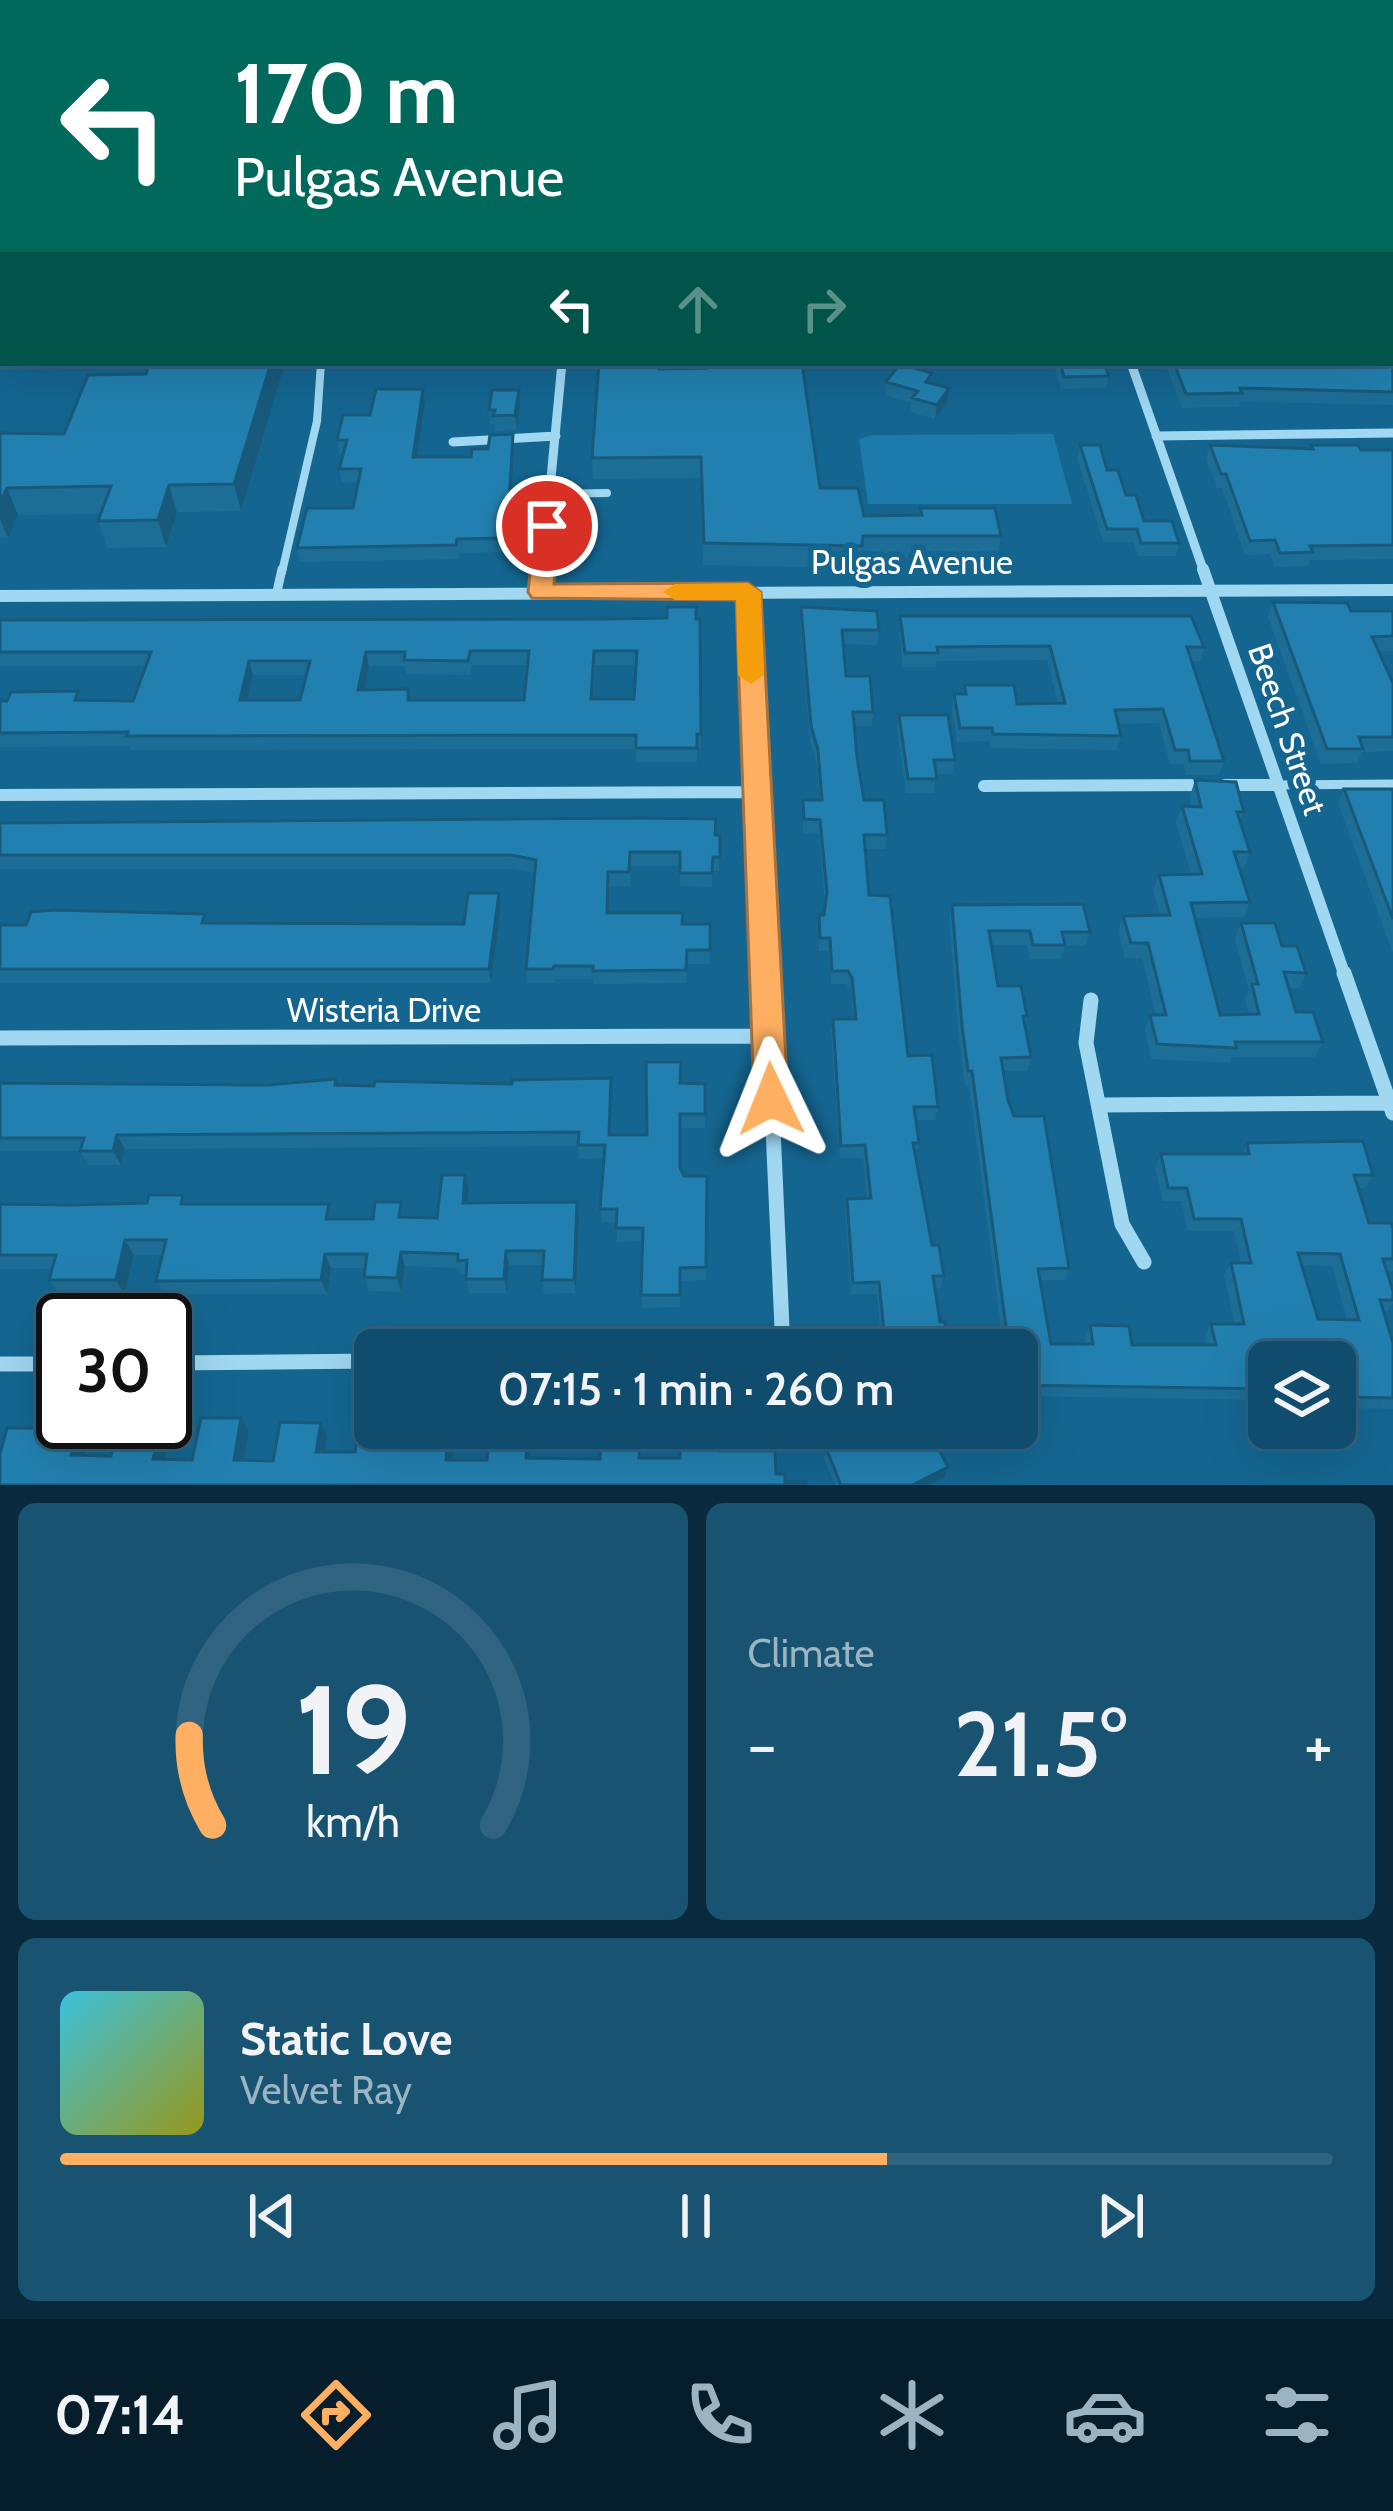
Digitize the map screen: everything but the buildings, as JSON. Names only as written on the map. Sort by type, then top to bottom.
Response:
[{"type":"street","points":[[541,592],[562,366]]},
{"type":"street","name":"Beech Street","points":[[1132,366],[1391,1108]]},
{"type":"street","points":[[1156,436],[1393,434]]},
{"type":"street","points":[[453,442],[556,436]]},
{"type":"street","name":"Pulgas Avenue","points":[[0,596],[1393,590]]},
{"type":"street","points":[[748,592],[782,1329]]},
{"type":"street","points":[[984,786],[1278,785]]},
{"type":"street","points":[[0,795],[755,792]]},
{"type":"street","points":[[1090,1000],[1086,1043],[1122,1224],[1144,1262]]},
{"type":"street","name":"Wisteria Drive","points":[[0,1038],[768,1036]]},
{"type":"street","points":[[1099,1105],[1391,1108]]},
{"type":"street","points":[[192,1363],[354,1360]]},
{"type":"street","points":[[0,1364],[36,1364]]},
{"type":"lane","points":[[276,596],[317,421],[321,366]]},
{"type":"lane","points":[[550,494],[607,493]]},
{"type":"lane","points":[[1278,785],[1393,784]]},
{"type":"shaded area","points":[[1053,434],[1072,504],[868,504],[859,439],[872,435]]},
{"type":"slow traffic","points":[[675,592],[748,592],[751,675]]},
{"type":"route","points":[[547,526],[541,592],[748,592],[771,1099]]}]
